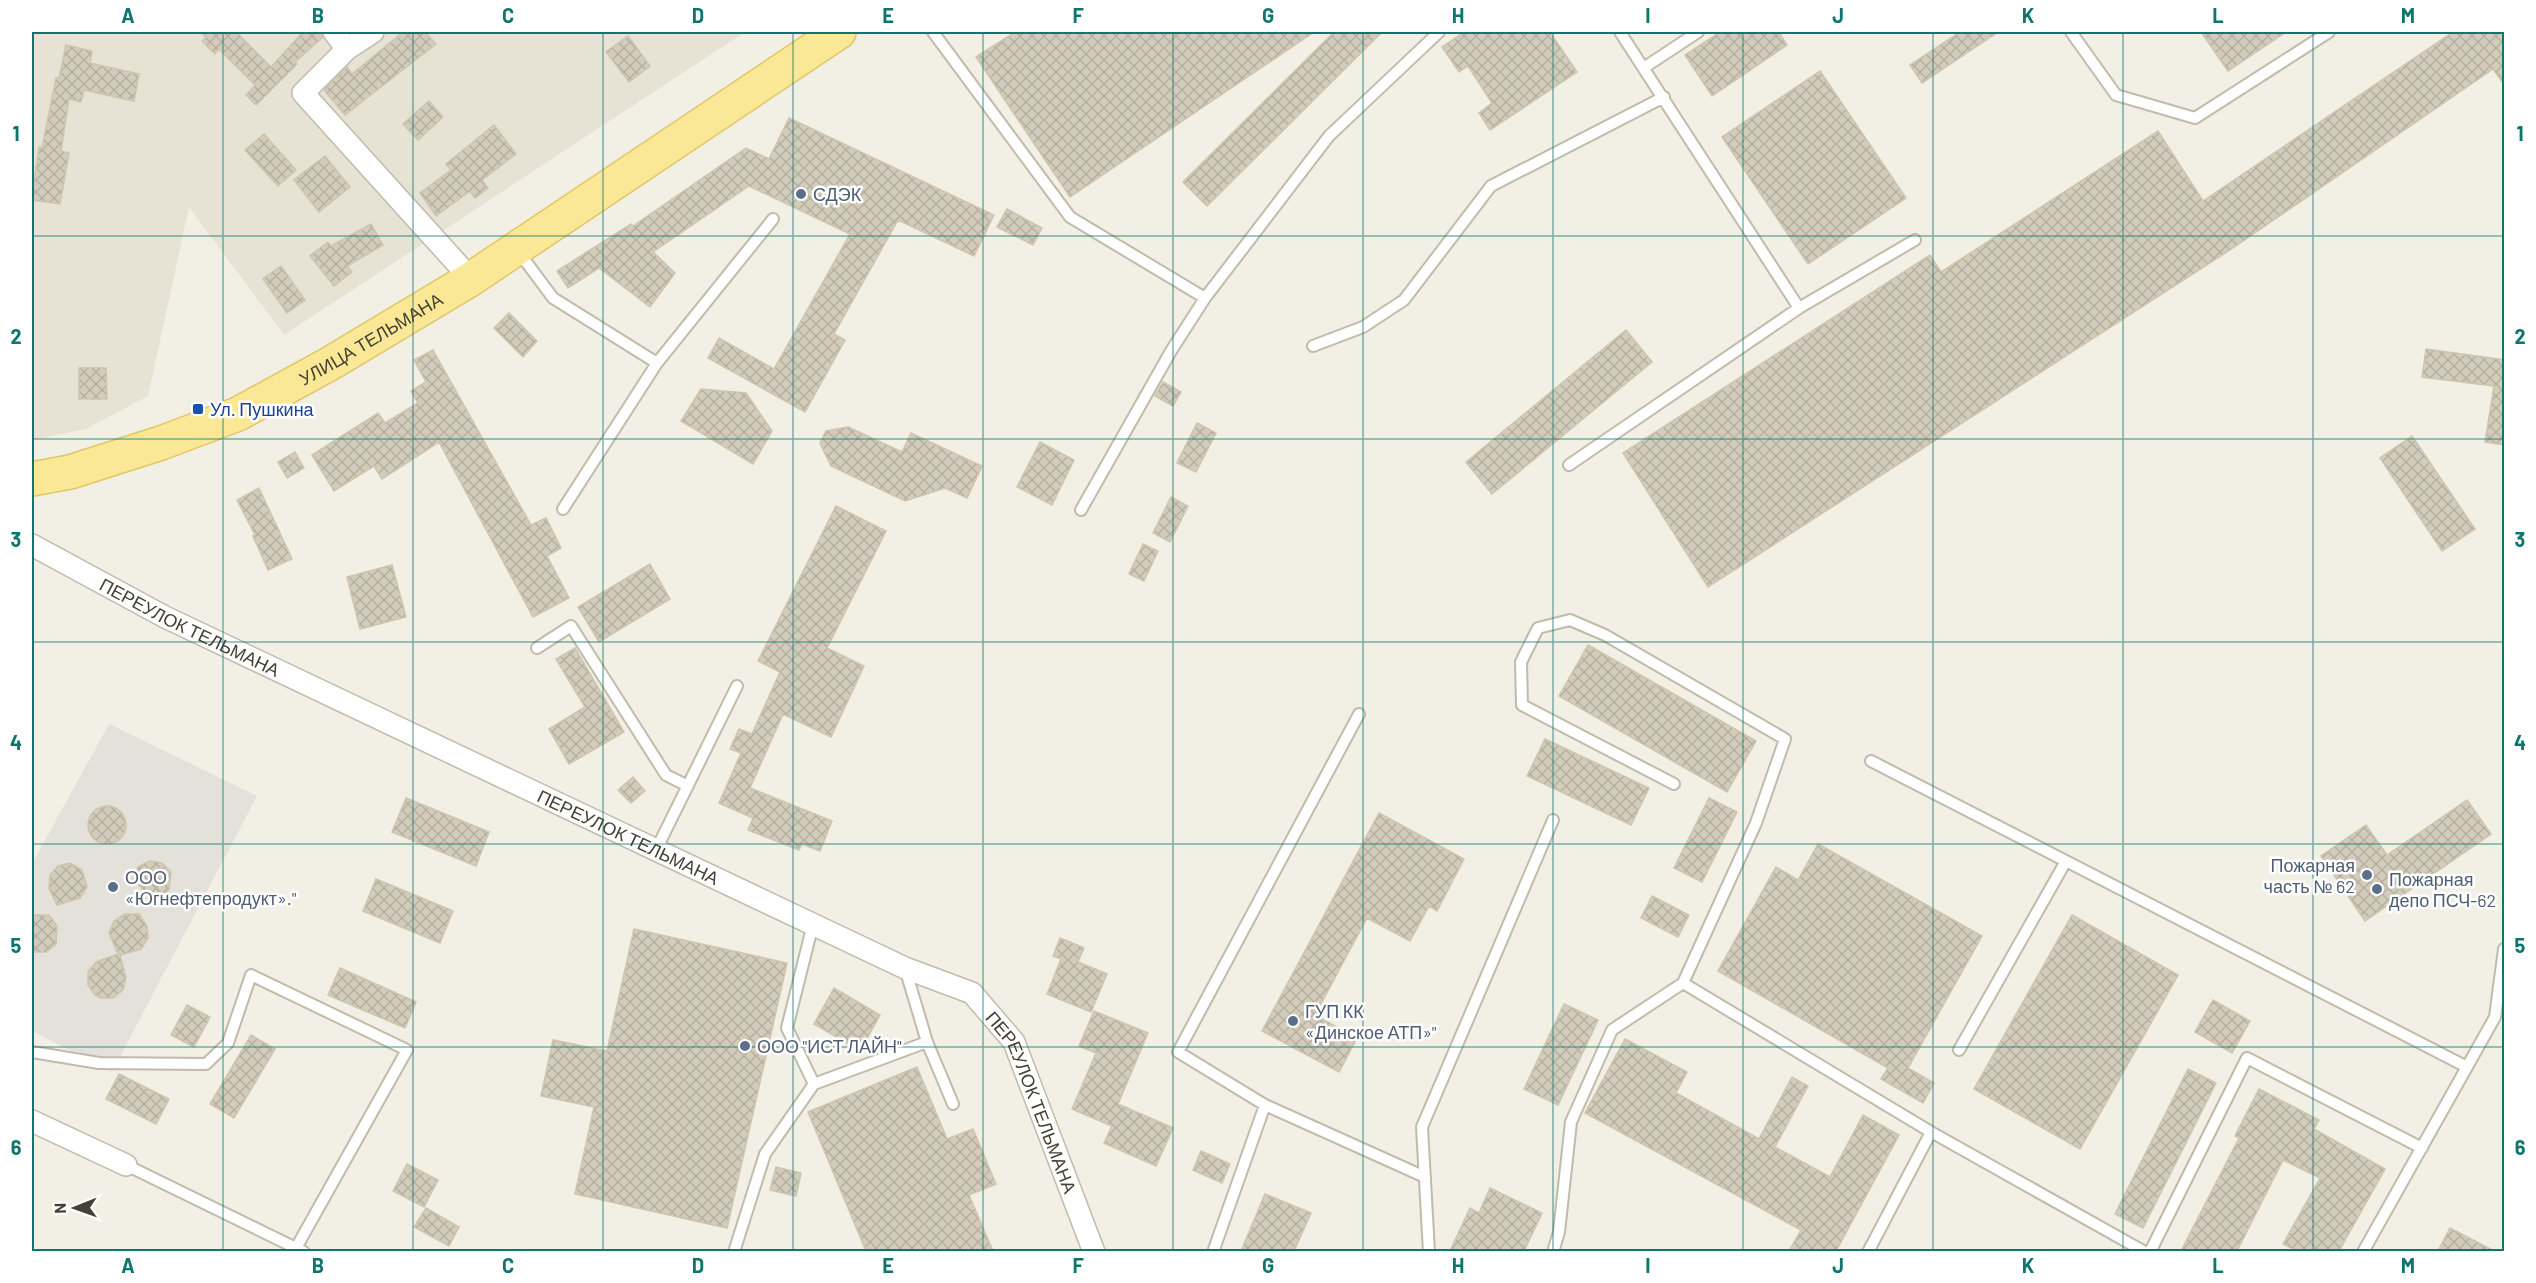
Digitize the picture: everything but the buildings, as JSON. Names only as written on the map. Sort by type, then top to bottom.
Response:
[{"type":"main road","name":"УЛИЦА ТЕЛЬМАНА","points":[[32,479],[70,472],[149,447],[238,414],[331,363],[471,279],[839,32]]},
{"type":"street","points":[[373,32],[340,40],[303,93],[471,279]]},
{"type":"street","name":"ПЕРЕУЛОК ТЕЛЬМАНА","points":[[32,545],[165,618],[905,968],[972,993],[1014,1042],[1094,1251]]},
{"type":"street","points":[[32,1121],[126,1165]]},
{"type":"lane","points":[[933,32],[1070,217],[1205,298]]},
{"type":"lane","points":[[1080,510],[1171,351],[1205,298],[1329,136],[1438,32]]},
{"type":"lane","points":[[1620,32],[1645,67],[1800,308]]},
{"type":"lane","points":[[1645,67],[1698,32]]},
{"type":"lane","points":[[2071,32],[2116,95],[2194,118],[2329,32]]},
{"type":"lane","points":[[1313,346],[1363,327],[1404,300],[1491,186],[1664,97]]},
{"type":"lane","points":[[563,509],[657,363],[773,219]]},
{"type":"lane","points":[[1569,465],[1800,308],[1915,240]]},
{"type":"lane","points":[[516,248],[553,298],[657,363]]},
{"type":"lane","points":[[1553,1251],[1559,1232],[1571,1122],[1612,1030],[1683,983],[1756,823],[1785,739],[1605,635],[1570,620],[1538,628],[1521,662],[1522,705],[1674,784]]},
{"type":"lane","points":[[537,648],[571,626],[666,775],[688,786]]},
{"type":"lane","points":[[656,850],[737,686]]},
{"type":"lane","points":[[1359,714],[1178,1052],[1265,1105],[1425,1178]]},
{"type":"lane","points":[[1870,761],[2467,1067]]},
{"type":"lane","points":[[1429,1251],[1422,1127],[1553,820]]},
{"type":"lane","points":[[1959,1050],[2066,861]]},
{"type":"lane","points":[[813,924],[787,1028],[814,1084]]},
{"type":"lane","points":[[2363,1251],[2495,1017],[2502,989],[2505,949]]},
{"type":"lane","points":[[905,968],[927,1042],[953,1104]]},
{"type":"lane","points":[[32,1052],[99,1063],[206,1064],[228,1043],[251,975],[407,1050],[300,1250],[126,1165]]},
{"type":"lane","points":[[1683,983],[1931,1132],[2145,1251]]},
{"type":"lane","points":[[734,1251],[765,1154],[814,1084],[927,1042]]},
{"type":"lane","points":[[2150,1251],[2247,1058],[2422,1148]]},
{"type":"lane","points":[[1213,1251],[1265,1105]]},
{"type":"lane","points":[[1868,1251],[1931,1132]]},
{"type":"shaded area","points":[[32,32],[745,32],[284,335],[189,207],[148,396],[86,429],[32,440]]},
{"type":"shaded area","points":[[109,724],[257,796],[112,1072],[32,1031],[32,864]]},
{"type":"place","name":"СДЭК","points":[[801,194]]},
{"type":"place","name":"Ул. Пушкина","points":[[198,409]]},
{"type":"place","name":"Пожарная часть № 62","points":[[2367,875]]},
{"type":"place","name":"ООО «Югнефтепродукт».\"","points":[[113,887]]},
{"type":"place","name":"Пожарная депо ПСЧ-62","points":[[2377,889]]},
{"type":"place","name":"ГУП КК «Динское АТП»\"","points":[[1293,1021]]},
{"type":"place","name":"ООО \"ИСТ ЛАЙН\"","points":[[745,1046]]}]
